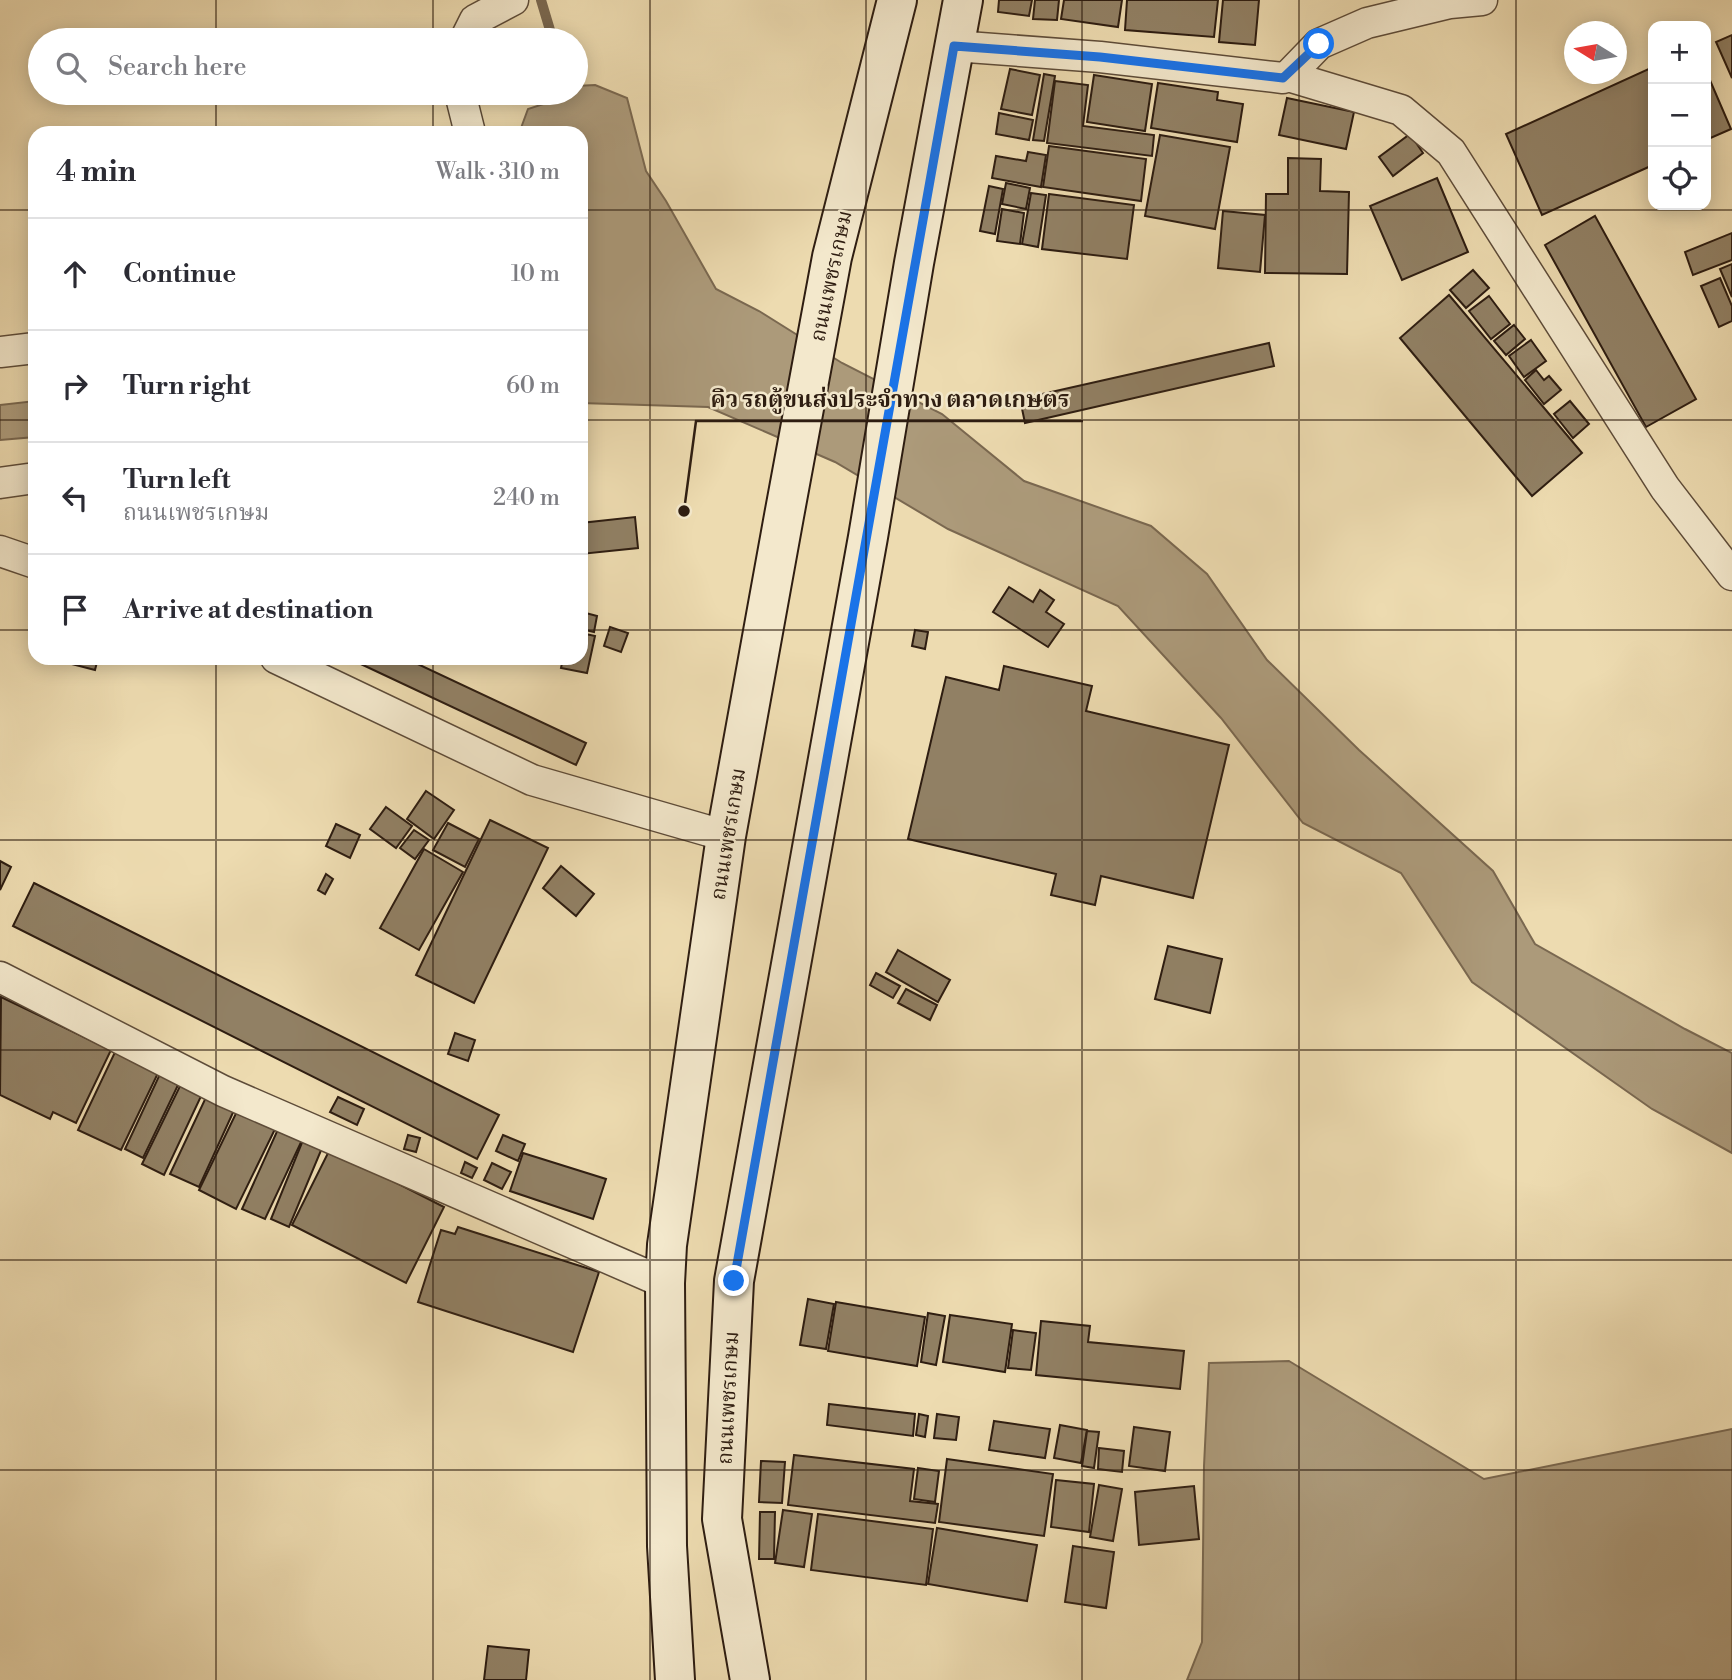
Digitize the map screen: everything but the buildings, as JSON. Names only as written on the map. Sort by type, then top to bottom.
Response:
[{"type":"main road","name":"ถนนเพชรเกษม","points":[[675,1680],[667,1546],[667,1245],[726,836],[784,516],[832,257],[897,0]]},
{"type":"main road","name":"ถนนเพชรเกษม","points":[[750,1680],[722,1519],[734,1281],[868,537],[914,263],[964,0]]},
{"type":"street","points":[[471,28],[475,20],[513,0]]},
{"type":"street","points":[[954,46],[1100,57],[1283,78],[1319,44],[1367,23],[1450,3],[1482,0]]},
{"type":"street","points":[[1288,76],[1401,110],[1451,152],[1665,488],[1732,575]]},
{"type":"street","points":[[463,105],[468,126]]},
{"type":"street","points":[[0,352],[28,349]]},
{"type":"street","points":[[0,483],[28,479]]},
{"type":"street","points":[[0,551],[28,561]]},
{"type":"street","points":[[291,665],[532,780],[726,836]]},
{"type":"street","points":[[0,977],[223,1091],[665,1283]]},
{"type":"shaded area","points":[[588,85],[595,85],[627,98],[646,171],[716,289],[759,311],[842,363],[942,414],[1024,481],[1151,526],[1207,574],[1267,660],[1359,750],[1493,871],[1535,944],[1732,1053],[1732,1153],[1652,1109],[1472,982],[1401,873],[1303,823],[1221,718],[1118,606],[948,529],[835,462],[708,407],[588,403],[588,126],[522,126],[528,109],[540,105],[588,105]]},
{"type":"shaded area","points":[[28,402],[28,438],[0,440],[0,405]]},
{"type":"shaded area","points":[[1289,1361],[1484,1479],[1732,1429],[1732,1680],[1187,1680],[1202,1642],[1204,1466],[1209,1363]]},
{"type":"waterway","points":[[541,0],[549,28]]},
{"type":"place","name":"คิว รถตู้ขนส่งประจำทาง ตลาดเกษตร","points":[[684,511]]},
{"type":"route","points":[[734,1281],[954,46],[1100,57],[1283,78],[1319,44]]}]
